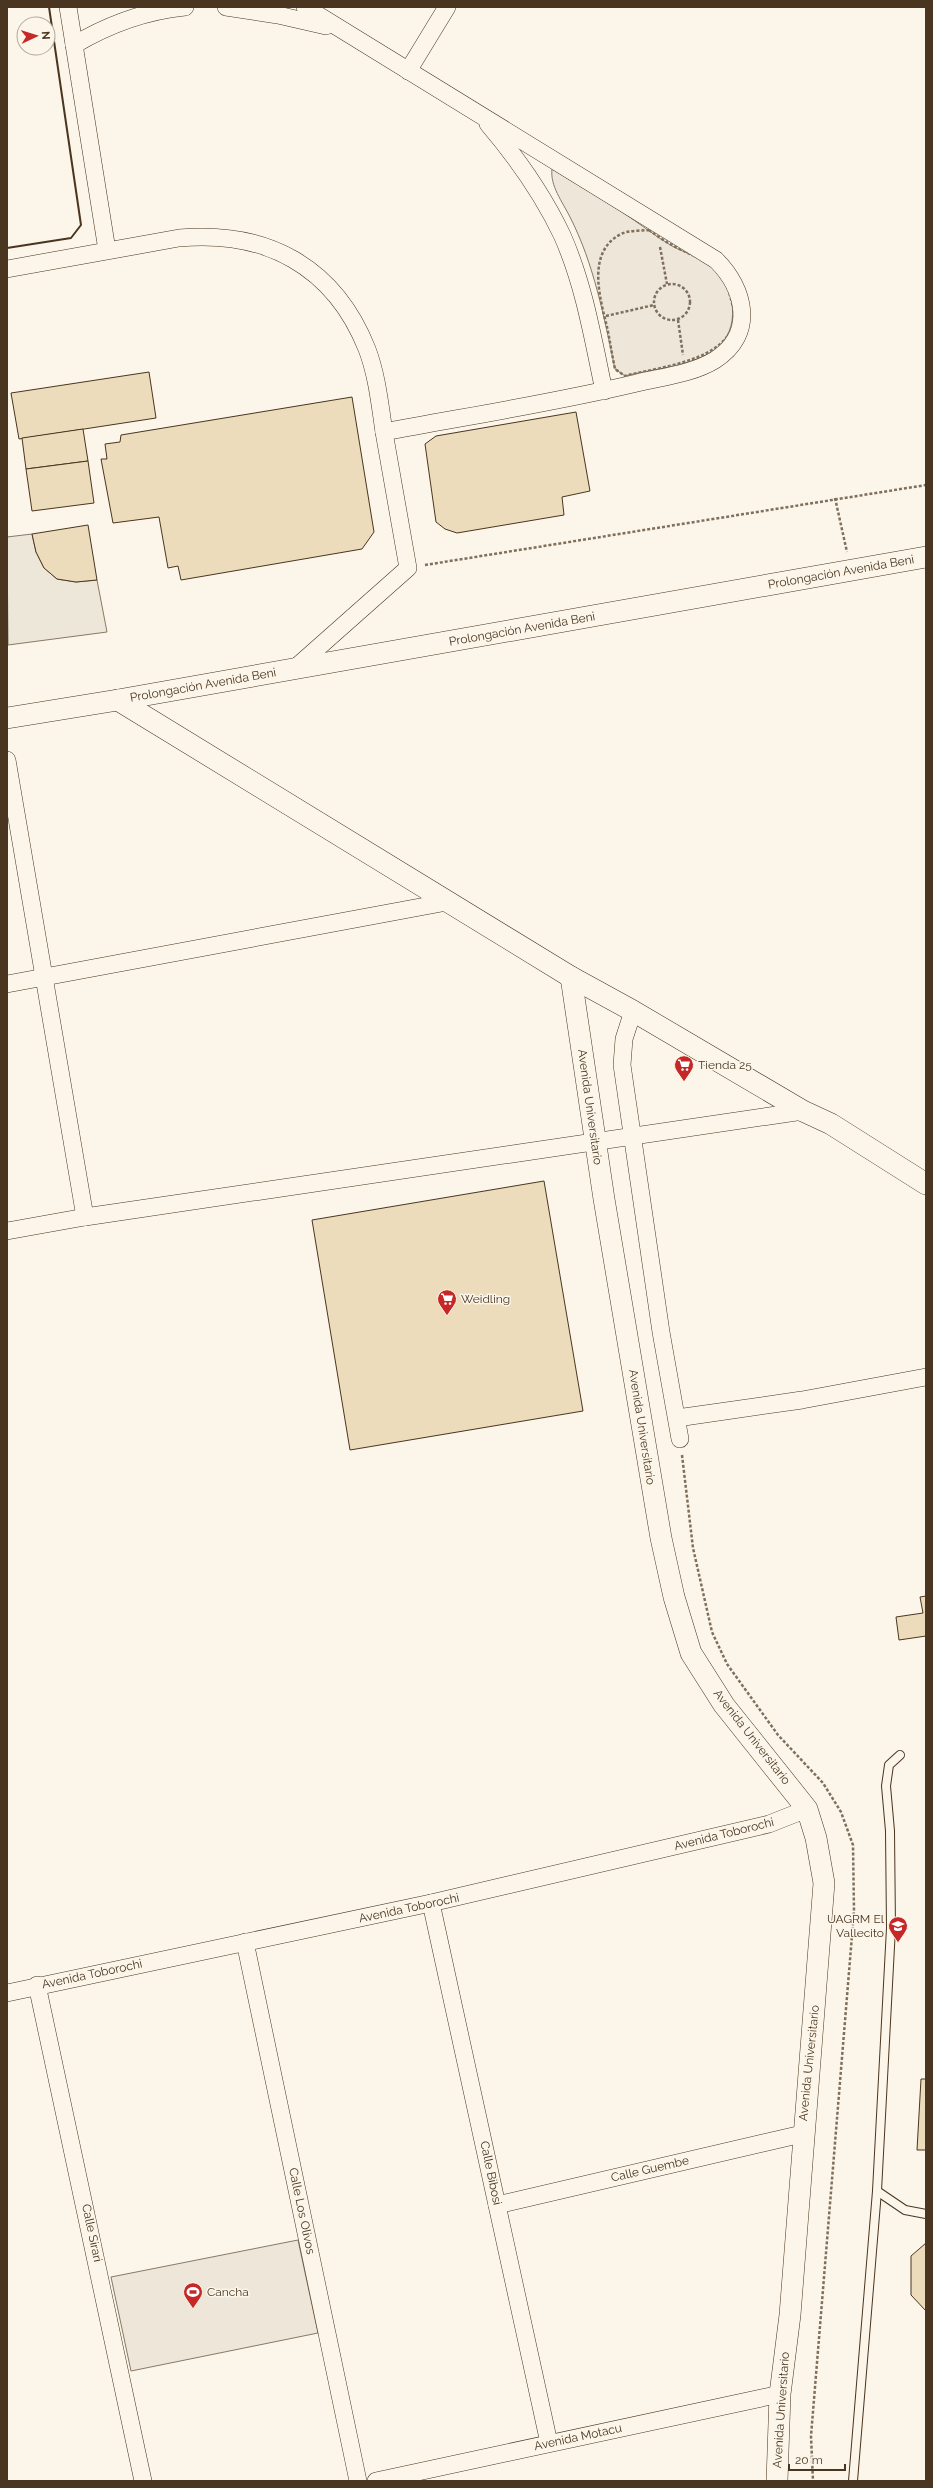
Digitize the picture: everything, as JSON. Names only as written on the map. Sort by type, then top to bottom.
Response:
[{"type":"street","points":[[68,7],[107,250]]},
{"type":"street","points":[[74,45],[91,34],[133,17],[165,9],[185,7]]},
{"type":"street","points":[[226,7],[278,15],[337,28]]},
{"type":"street","points":[[305,7],[337,28],[478,112],[659,230],[716,260],[727,271],[741,298],[743,313],[734,340],[716,360],[685,367],[604,391],[384,432]]},
{"type":"street","points":[[408,71],[448,7]]},
{"type":"street","points":[[478,112],[527,174],[562,235],[586,306],[604,391]]},
{"type":"street","points":[[7,269],[107,250],[207,235],[234,238],[289,256],[314,272],[338,297],[355,322],[367,350],[376,382],[408,568],[294,669]]},
{"type":"street","name":"Prolongación Avenida Beni","points":[[7,718],[118,700],[926,557]]},
{"type":"street","points":[[118,700],[571,977],[633,1011],[803,1111],[831,1124],[926,1184]]},
{"type":"street","points":[[7,760],[85,1217]]},
{"type":"street","points":[[7,984],[447,902]]},
{"type":"street","name":"Avenida Universitario","points":[[571,977],[595,1142],[661,1538],[674,1597],[691,1653],[724,1705],[807,1808],[816,1838],[824,1883],[821,1946],[802,2134],[790,2316],[780,2394],[777,2481]]},
{"type":"street","points":[[633,1011],[624,1039],[622,1065],[631,1135],[661,1332],[680,1439]]},
{"type":"street","points":[[7,1231],[85,1217],[595,1142],[631,1135],[803,1111]]},
{"type":"street","points":[[677,1418],[802,1400],[926,1377]]},
{"type":"street","name":"Avenida Toborochi","points":[[7,1993],[37,1985],[431,1903],[769,1824],[807,1808]]},
{"type":"street","name":"Calle Bibosi","points":[[431,1903],[549,2443]]},
{"type":"street","name":"Calle Los Olivos","points":[[245,1942],[358,2481]]},
{"type":"street","name":"Calle Sirari","points":[[37,1985],[101,2274],[144,2481]]},
{"type":"street","name":"Calle Guembe","points":[[497,2204],[802,2134]]},
{"type":"street","name":"Avenida Motacu","points":[[376,2481],[780,2394]]},
{"type":"lane","points":[[853,2481],[877,2191],[891,1928],[890,1831],[886,1786],[889,1765],[900,1754]]},
{"type":"lane","points":[[877,2191],[904,2210],[926,2214]]},
{"type":"path","points":[[649,230],[659,230],[716,270],[726,282],[734,311],[732,326],[722,343],[710,353],[685,367],[625,376],[615,369],[604,316],[597,281],[603,254],[622,234],[649,230]]},
{"type":"path","points":[[659,230],[668,284]]},
{"type":"path","points":[[668,284],[680,285],[689,294],[691,306],[684,317],[678,320],[666,319],[656,311],[654,306],[655,295],[662,286],[668,284]]},
{"type":"path","points":[[604,316],[654,306]]},
{"type":"path","points":[[678,320],[685,367]]},
{"type":"path","points":[[408,568],[835,498],[926,485]]},
{"type":"path","points":[[835,498],[851,570]]},
{"type":"path","points":[[680,1439],[693,1548],[712,1632],[726,1664],[778,1735],[823,1783],[841,1812],[854,1845],[854,1912],[810,2436],[812,2481]]},
{"type":"shaded area","points":[[552,169],[613,206],[672,246],[702,260],[717,271],[729,292],[733,315],[727,336],[720,346],[700,358],[668,367],[625,376],[615,369],[592,272],[586,253],[555,187]]},
{"type":"shaded area","points":[[32,534],[36,552],[44,568],[57,579],[76,582],[97,580],[107,632],[8,645],[7,537]]},
{"type":"shaded area","points":[[298,2240],[318,2333],[131,2371],[111,2277]]},
{"type":"building","points":[[149,372],[156,418],[19,439],[11,393]]},
{"type":"building","points":[[352,397],[374,532],[362,549],[181,580],[178,566],[168,568],[159,517],[113,523],[101,459],[107,459],[105,444],[120,442],[121,435]]},
{"type":"building","points":[[576,412],[590,491],[562,497],[564,515],[457,533],[445,529],[436,522],[425,444],[436,436]]},
{"type":"building","points":[[83,429],[88,461],[26,469],[22,438]]},
{"type":"building","points":[[88,461],[94,503],[32,511],[26,469]]},
{"type":"building","points":[[88,525],[97,580],[76,582],[57,579],[44,568],[36,552],[32,534]]},
{"type":"building","name":"Weidling","points":[[544,1181],[583,1411],[350,1450],[312,1220]]},
{"type":"building","points":[[926,1596],[926,1636],[899,1640],[896,1617],[923,1613],[920,1597]]},
{"type":"building","points":[[921,2079],[926,2079],[926,2150],[917,2150]]},
{"type":"building","points":[[926,2243],[926,2311],[911,2295],[911,2256]]},
{"type":"wall","points":[[7,248],[71,238],[81,225],[49,7]]},
{"type":"place","name":"Tienda 25","points":[[684,1082]]},
{"type":"place","name":"Weidling","points":[[447,1316]]},
{"type":"place","name":"UAGRM El Vallecito","points":[[898,1943]]},
{"type":"place","name":"Cancha","points":[[193,2309]]}]
